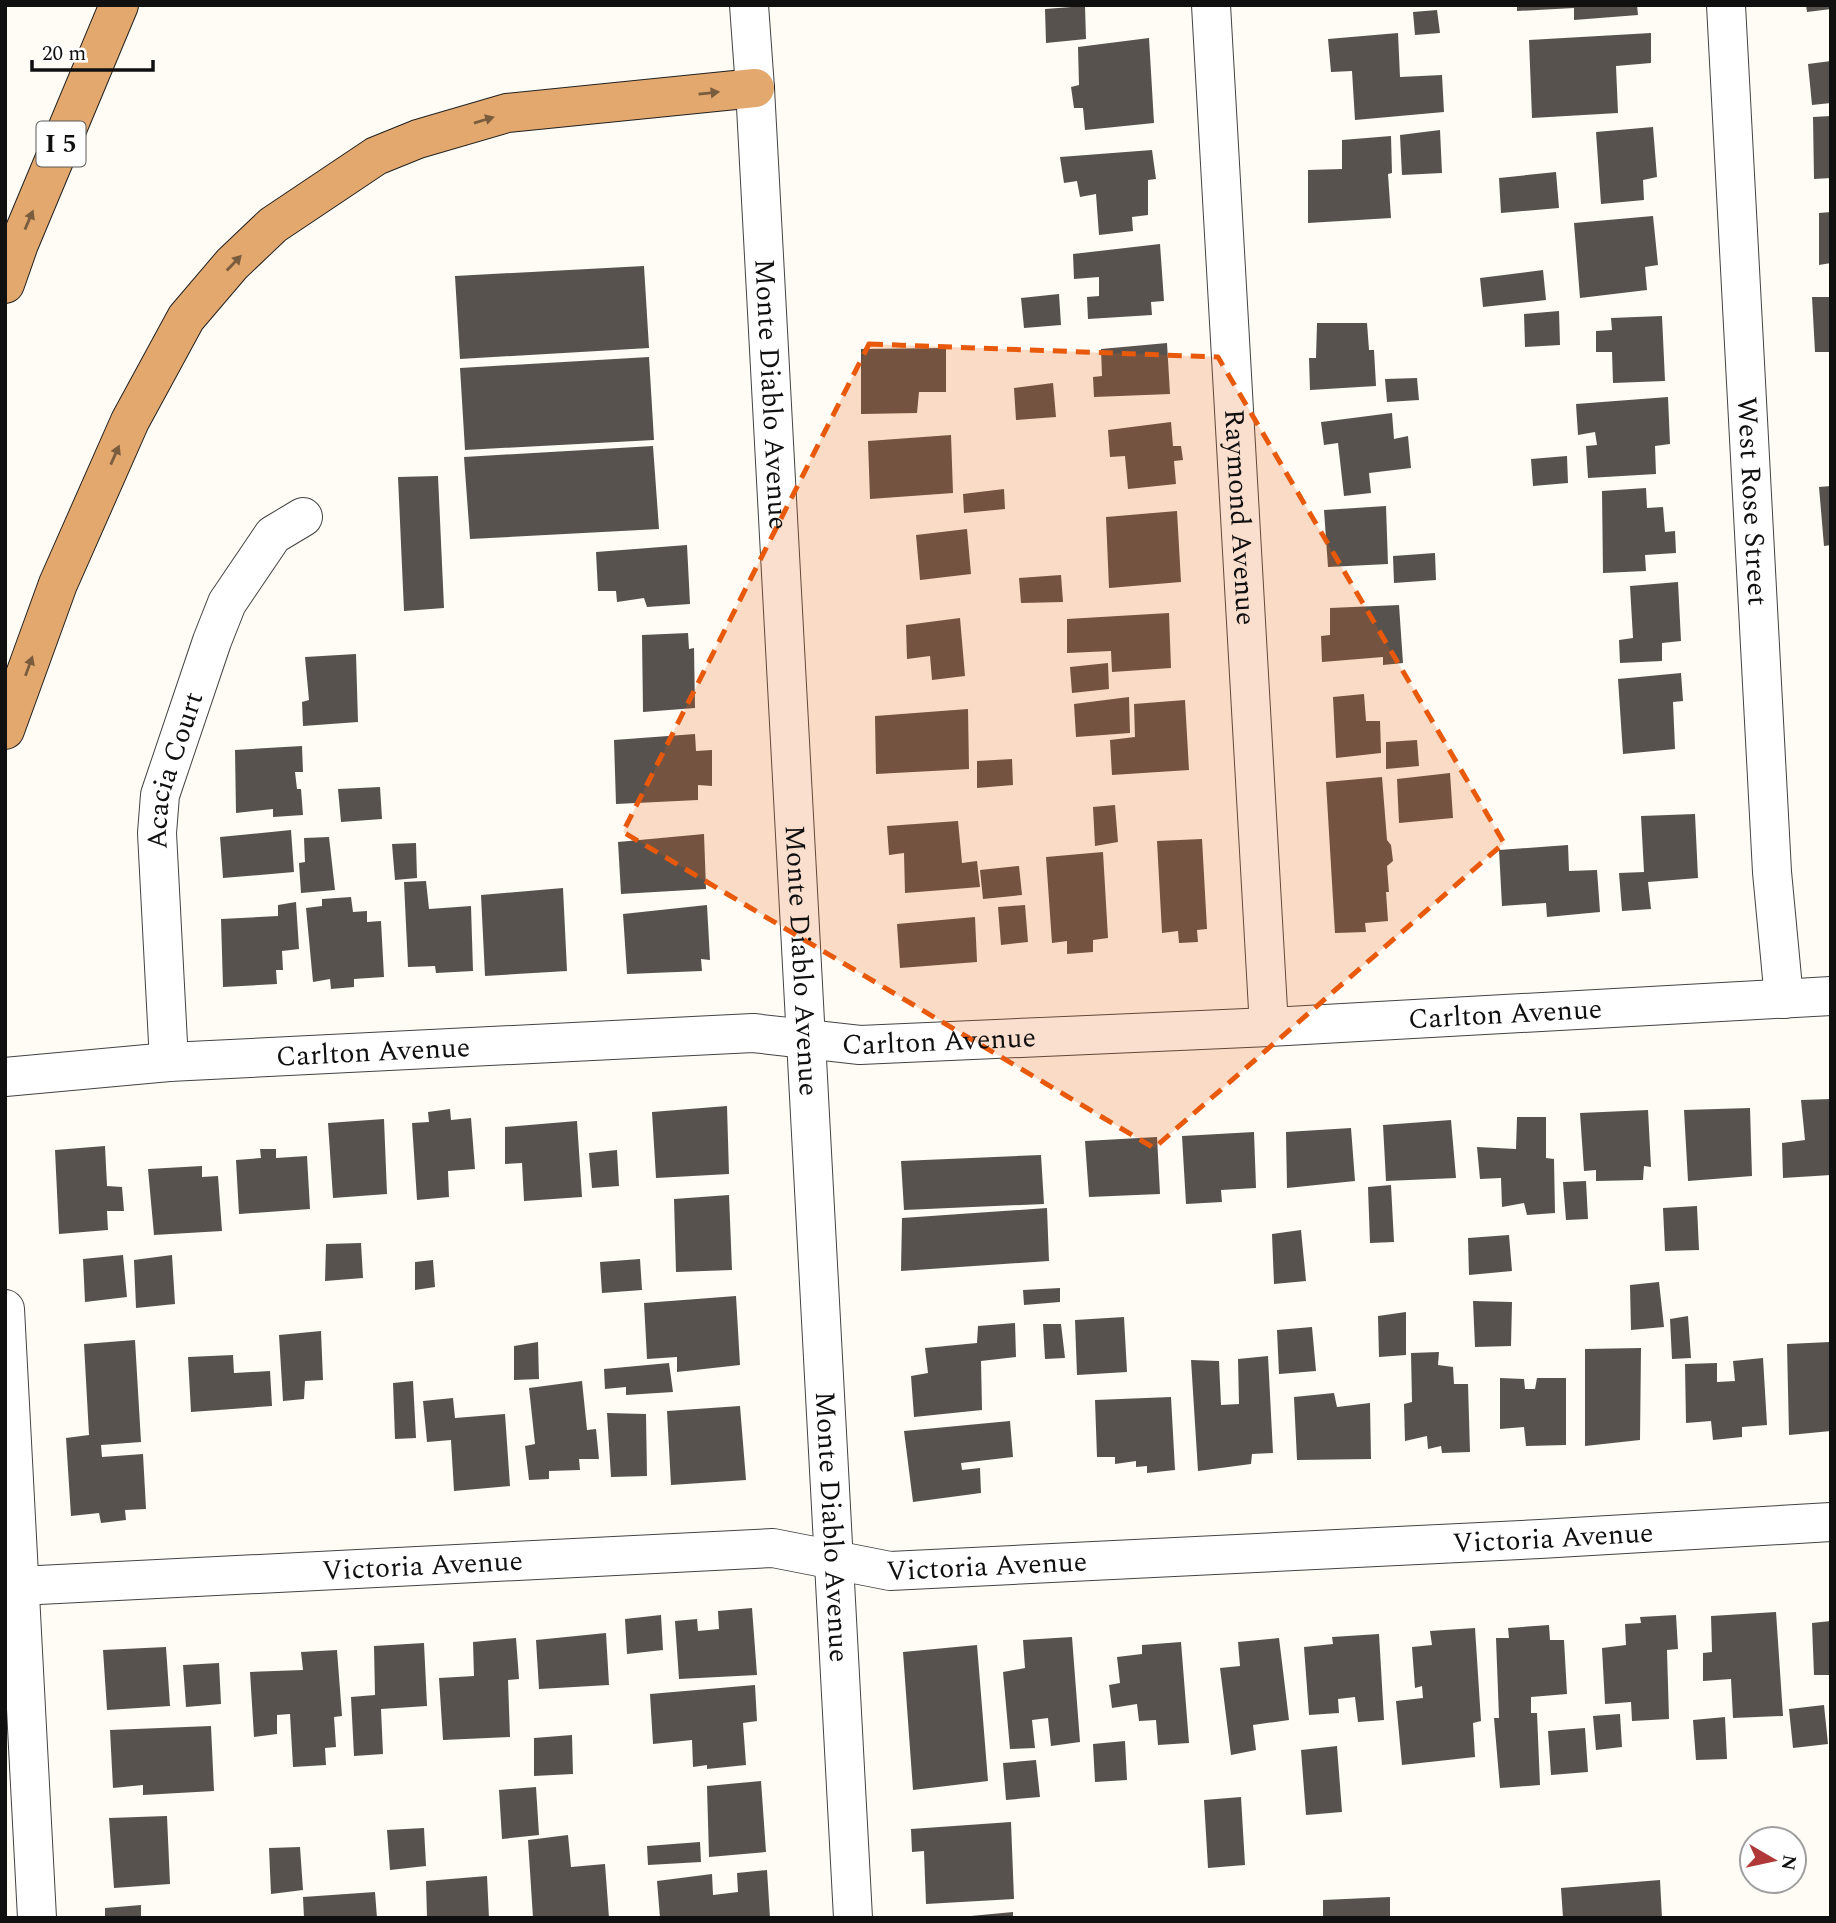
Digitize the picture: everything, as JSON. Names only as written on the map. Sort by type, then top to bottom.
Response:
[{"type":"highway","name":"I 5","points":[[5,284],[19,244],[119,5]]},
{"type":"highway","points":[[5,730],[58,584],[130,421],[186,318],[232,264],[273,225],[376,156],[418,139],[508,113],[755,88]]},
{"type":"street","name":"Monte Diablo Avenue","points":[[749,5],[853,1918]]},
{"type":"street","name":"Raymond Avenue","points":[[1211,5],[1269,1027]]},
{"type":"street","name":"West Rose Street","points":[[1726,5],[1772,858],[1784,999]]},
{"type":"street","name":"Acacia Court","points":[[169,1062],[157,833],[160,795],[227,603],[274,535],[303,517]]},
{"type":"street","name":"Carlton Avenue","points":[[5,1077],[169,1062],[753,1033],[860,1045],[1269,1027],[1831,996]]},
{"type":"street","points":[[5,1309],[37,1918]]},
{"type":"street","name":"Victoria Avenue","points":[[19,1586],[773,1548],[890,1571],[1831,1522]]},
{"type":"highlighted area","points":[[869,344],[1218,357],[1504,843],[1154,1148],[623,832]]},
{"type":"building","points":[[1517,5],[1637,5],[1638,15],[1574,20],[1574,8],[1517,11]]},
{"type":"building","points":[[1806,5],[1831,5],[1831,9],[1807,12]]},
{"type":"building","points":[[1085,6],[1086,39],[1046,43],[1045,9]]},
{"type":"building","points":[[1437,10],[1440,33],[1415,35],[1413,12]]},
{"type":"building","points":[[1398,33],[1400,77],[1442,75],[1444,112],[1355,120],[1352,71],[1331,72],[1328,39]]},
{"type":"building","points":[[1651,33],[1651,63],[1616,66],[1618,113],[1532,118],[1529,40]]},
{"type":"building","points":[[1149,38],[1154,123],[1085,130],[1083,108],[1074,108],[1071,87],[1079,85],[1078,47]]},
{"type":"building","points":[[1831,61],[1831,103],[1812,105],[1808,64]]},
{"type":"building","points":[[1831,116],[1831,178],[1814,179],[1813,117]]},
{"type":"building","points":[[1653,127],[1657,177],[1643,180],[1644,200],[1601,204],[1596,132]]},
{"type":"building","points":[[1440,130],[1442,173],[1402,175],[1400,135]]},
{"type":"building","points":[[1391,136],[1392,173],[1388,174],[1391,218],[1308,223],[1308,170],[1342,169],[1342,140]]},
{"type":"building","points":[[1152,150],[1156,179],[1148,180],[1148,215],[1132,217],[1133,231],[1099,235],[1096,194],[1080,197],[1077,181],[1064,183],[1060,157]]},
{"type":"building","points":[[1556,172],[1559,208],[1501,213],[1499,178]]},
{"type":"building","points":[[1831,212],[1831,263],[1819,265],[1819,213]]},
{"type":"building","points":[[1653,216],[1658,265],[1645,267],[1647,290],[1580,298],[1574,223]]},
{"type":"building","points":[[1160,244],[1164,301],[1151,302],[1152,315],[1088,319],[1087,297],[1099,296],[1099,277],[1074,279],[1073,254]]},
{"type":"building","points":[[644,266],[649,348],[460,359],[455,276]]},
{"type":"building","points":[[1543,270],[1546,300],[1483,307],[1480,278]]},
{"type":"building","points":[[1059,294],[1061,325],[1024,328],[1021,298]]},
{"type":"building","points":[[1812,297],[1831,297],[1831,352],[1815,352]]},
{"type":"building","points":[[1559,311],[1560,345],[1525,347],[1524,314]]},
{"type":"building","points":[[1662,316],[1665,381],[1613,383],[1612,352],[1596,352],[1596,331],[1612,330],[1611,318]]},
{"type":"building","points":[[1317,323],[1367,323],[1369,350],[1374,350],[1376,386],[1310,390],[1309,358],[1316,358]]},
{"type":"building","points":[[1167,343],[1170,394],[1094,397],[1093,377],[1102,376],[1101,349]]},
{"type":"building","points":[[946,348],[946,392],[919,392],[917,413],[861,414],[861,349]]},
{"type":"building","points":[[649,357],[654,440],[465,450],[460,368]]},
{"type":"building","points":[[1417,378],[1419,400],[1387,402],[1385,379]]},
{"type":"building","points":[[1053,383],[1056,417],[1016,420],[1014,388]]},
{"type":"building","points":[[1668,397],[1670,444],[1655,446],[1656,474],[1588,478],[1586,446],[1597,445],[1595,432],[1578,435],[1576,404]]},
{"type":"building","points":[[1392,413],[1394,439],[1408,436],[1411,468],[1369,473],[1371,493],[1344,496],[1338,443],[1324,445],[1321,422]]},
{"type":"building","points":[[1171,422],[1173,446],[1181,446],[1183,460],[1174,461],[1176,484],[1128,489],[1125,456],[1110,457],[1108,430]]},
{"type":"building","points":[[951,435],[953,493],[870,499],[868,441]]},
{"type":"building","points":[[653,446],[659,529],[470,539],[464,457]]},
{"type":"building","points":[[1567,456],[1568,483],[1533,486],[1531,459]]},
{"type":"building","points":[[438,476],[444,608],[404,611],[398,477]]},
{"type":"building","points":[[1831,486],[1831,545],[1824,546],[1819,487]]},
{"type":"building","points":[[1646,488],[1647,508],[1663,507],[1665,532],[1675,531],[1676,553],[1645,555],[1646,571],[1603,573],[1602,491]]},
{"type":"building","points":[[1004,489],[1005,509],[964,513],[963,494]]},
{"type":"building","points":[[1386,506],[1388,564],[1328,567],[1324,510]]},
{"type":"building","points":[[1177,511],[1181,582],[1109,588],[1106,517]]},
{"type":"building","points":[[967,529],[971,574],[920,580],[916,535]]},
{"type":"building","points":[[687,545],[690,604],[647,607],[644,598],[617,602],[616,591],[598,591],[596,552]]},
{"type":"building","points":[[1435,553],[1436,580],[1394,583],[1393,556]]},
{"type":"building","points":[[1061,575],[1063,602],[1021,603],[1019,578]]},
{"type":"building","points":[[1678,582],[1681,641],[1662,643],[1662,661],[1620,663],[1619,640],[1633,638],[1630,586]]},
{"type":"building","points":[[1399,605],[1403,663],[1383,665],[1383,657],[1322,662],[1321,636],[1330,635],[1330,608]]},
{"type":"building","points":[[1169,613],[1171,668],[1112,672],[1111,651],[1067,653],[1067,619]]},
{"type":"building","points":[[960,618],[965,676],[932,680],[930,656],[907,659],[906,625]]},
{"type":"building","points":[[688,633],[689,649],[694,648],[695,708],[643,712],[642,635]]},
{"type":"building","points":[[356,654],[358,722],[303,726],[302,702],[309,700],[305,657]]},
{"type":"building","points":[[1108,663],[1109,689],[1072,693],[1070,667]]},
{"type":"building","points":[[1681,673],[1683,701],[1673,702],[1675,749],[1623,754],[1618,679]]},
{"type":"building","points":[[1364,694],[1366,721],[1380,721],[1381,753],[1336,758],[1333,697]]},
{"type":"building","points":[[1129,697],[1130,733],[1076,737],[1074,704]]},
{"type":"building","points":[[1185,700],[1189,770],[1112,775],[1110,740],[1135,737],[1134,704]]},
{"type":"building","points":[[968,709],[969,769],[876,774],[875,716]]},
{"type":"building","points":[[695,734],[696,751],[712,750],[712,786],[698,785],[698,800],[616,804],[614,740]]},
{"type":"building","points":[[1417,740],[1419,766],[1386,769],[1386,742]]},
{"type":"building","points":[[302,746],[303,772],[295,772],[297,789],[301,789],[303,815],[273,817],[273,809],[236,813],[235,750]]},
{"type":"building","points":[[1012,759],[1013,785],[977,788],[977,761]]},
{"type":"building","points":[[1450,773],[1453,818],[1399,823],[1397,779]]},
{"type":"building","points":[[1382,777],[1387,840],[1391,845],[1393,861],[1387,866],[1388,921],[1365,923],[1366,932],[1335,933],[1326,782]]},
{"type":"building","points":[[380,787],[382,819],[341,822],[338,789]]},
{"type":"building","points":[[1115,805],[1118,842],[1095,846],[1093,807]]},
{"type":"building","points":[[1695,814],[1698,878],[1648,882],[1651,909],[1622,911],[1619,873],[1644,872],[1641,816]]},
{"type":"building","points":[[958,821],[962,863],[977,861],[980,887],[905,893],[904,853],[889,855],[887,826]]},
{"type":"building","points":[[291,830],[294,872],[223,878],[220,837]]},
{"type":"building","points":[[704,834],[706,889],[621,894],[618,842]]},
{"type":"building","points":[[329,837],[335,890],[301,893],[299,863],[305,862],[304,838]]},
{"type":"building","points":[[1202,839],[1207,929],[1197,930],[1198,942],[1179,943],[1178,931],[1162,933],[1157,841]]},
{"type":"building","points":[[416,843],[417,878],[395,880],[392,844]]},
{"type":"building","points":[[1568,845],[1569,871],[1597,870],[1600,912],[1547,917],[1546,903],[1502,906],[1499,850]]},
{"type":"building","points":[[1103,852],[1108,938],[1093,940],[1093,952],[1067,954],[1067,941],[1052,943],[1046,857]]},
{"type":"building","points":[[1019,866],[1022,895],[983,899],[980,870]]},
{"type":"building","points":[[426,881],[429,909],[471,906],[473,971],[436,973],[435,966],[408,967],[404,882]]},
{"type":"building","points":[[563,888],[567,971],[485,976],[481,895]]},
{"type":"building","points":[[351,897],[353,912],[367,911],[367,922],[381,921],[384,977],[354,979],[354,987],[331,989],[330,979],[313,982],[306,908],[322,906],[322,899]]},
{"type":"building","points":[[296,902],[299,949],[282,951],[283,970],[276,970],[277,984],[223,987],[221,919],[278,916],[278,905]]},
{"type":"building","points":[[707,905],[710,960],[701,959],[702,971],[627,974],[623,914]]},
{"type":"building","points":[[1025,905],[1028,942],[1001,945],[998,907]]},
{"type":"building","points":[[975,917],[977,962],[900,968],[897,924]]},
{"type":"building","points":[[1831,1099],[1831,1175],[1783,1178],[1782,1143],[1805,1140],[1801,1100]]},
{"type":"building","points":[[727,1106],[729,1174],[656,1178],[652,1112]]},
{"type":"building","points":[[1750,1108],[1752,1176],[1688,1181],[1684,1110]]},
{"type":"building","points":[[450,1109],[451,1120],[471,1118],[475,1169],[448,1171],[449,1197],[417,1200],[412,1123],[429,1122],[428,1112]]},
{"type":"building","points":[[1648,1110],[1651,1167],[1644,1166],[1643,1180],[1596,1181],[1596,1170],[1584,1171],[1580,1113]]},
{"type":"building","points":[[1517,1117],[1546,1117],[1546,1158],[1554,1159],[1555,1213],[1527,1215],[1524,1203],[1502,1207],[1501,1178],[1480,1179],[1477,1147],[1516,1149]]},
{"type":"building","points":[[384,1119],[387,1194],[333,1198],[328,1123]]},
{"type":"building","points":[[1451,1120],[1456,1178],[1386,1181],[1383,1125]]},
{"type":"building","points":[[577,1121],[582,1197],[524,1201],[522,1163],[505,1164],[505,1127]]},
{"type":"building","points":[[1351,1128],[1355,1181],[1287,1188],[1286,1132]]},
{"type":"building","points":[[1254,1132],[1256,1188],[1221,1190],[1222,1202],[1186,1204],[1182,1136]]},
{"type":"building","points":[[1157,1137],[1160,1194],[1089,1197],[1085,1141]]},
{"type":"building","points":[[105,1146],[107,1186],[122,1187],[124,1211],[107,1211],[108,1230],[59,1234],[55,1150]]},
{"type":"building","points":[[260,1149],[276,1149],[276,1158],[307,1156],[310,1209],[239,1214],[236,1160],[261,1158]]},
{"type":"building","points":[[617,1150],[619,1186],[592,1188],[589,1153]]},
{"type":"building","points":[[1041,1155],[1044,1204],[904,1210],[901,1161]]},
{"type":"building","points":[[202,1166],[202,1177],[218,1176],[222,1231],[154,1235],[148,1169]]},
{"type":"building","points":[[1586,1181],[1588,1219],[1566,1220],[1563,1182]]},
{"type":"building","points":[[1391,1185],[1394,1242],[1370,1243],[1368,1187]]},
{"type":"building","points":[[729,1195],[732,1270],[676,1272],[674,1199]]},
{"type":"building","points":[[1697,1206],[1699,1250],[1665,1251],[1663,1208]]},
{"type":"building","points":[[1047,1208],[1049,1261],[901,1271],[902,1218]]},
{"type":"building","points":[[1301,1230],[1306,1281],[1274,1284],[1272,1234]]},
{"type":"building","points":[[1509,1235],[1512,1271],[1469,1275],[1468,1238]]},
{"type":"building","points":[[361,1243],[363,1278],[325,1281],[326,1244]]},
{"type":"building","points":[[123,1255],[127,1297],[85,1302],[83,1259]]},
{"type":"building","points":[[172,1255],[175,1304],[136,1308],[134,1260]]},
{"type":"building","points":[[640,1259],[642,1290],[602,1293],[600,1262]]},
{"type":"building","points":[[433,1260],[435,1287],[415,1290],[415,1262]]},
{"type":"building","points":[[1659,1282],[1664,1327],[1631,1330],[1630,1285]]},
{"type":"building","points":[[1060,1288],[1060,1302],[1024,1305],[1023,1290]]},
{"type":"building","points":[[736,1296],[740,1365],[677,1372],[677,1357],[647,1359],[644,1303]]},
{"type":"building","points":[[1473,1301],[1512,1302],[1511,1346],[1475,1347]]},
{"type":"building","points":[[1406,1312],[1406,1355],[1379,1357],[1378,1316]]},
{"type":"building","points":[[1688,1316],[1691,1358],[1672,1359],[1670,1319]]},
{"type":"building","points":[[1124,1317],[1127,1372],[1077,1375],[1075,1320]]},
{"type":"building","points":[[1015,1323],[1016,1357],[981,1361],[982,1410],[914,1417],[911,1376],[928,1373],[925,1348],[977,1343],[978,1326]]},
{"type":"building","points":[[1043,1324],[1061,1324],[1065,1358],[1045,1359]]},
{"type":"building","points":[[1312,1327],[1316,1371],[1279,1374],[1277,1330]]},
{"type":"building","points":[[321,1331],[323,1380],[305,1381],[304,1399],[283,1401],[279,1335]]},
{"type":"building","points":[[135,1340],[141,1442],[101,1445],[102,1457],[143,1454],[146,1509],[125,1510],[126,1520],[101,1523],[99,1513],[71,1516],[66,1438],[89,1435],[84,1344]]},
{"type":"building","points":[[538,1342],[539,1379],[514,1380],[514,1346]]},
{"type":"building","points":[[1830,1342],[1831,1431],[1789,1435],[1787,1344]]},
{"type":"building","points":[[1641,1348],[1640,1440],[1585,1446],[1585,1349]]},
{"type":"building","points":[[1439,1352],[1438,1365],[1453,1367],[1454,1384],[1468,1384],[1470,1452],[1442,1453],[1441,1446],[1428,1449],[1427,1436],[1405,1441],[1404,1404],[1412,1402],[1411,1353]]},
{"type":"building","points":[[233,1355],[234,1373],[270,1371],[272,1406],[191,1412],[188,1357]]},
{"type":"building","points":[[1268,1356],[1273,1453],[1252,1454],[1251,1464],[1198,1471],[1191,1360],[1219,1361],[1221,1405],[1239,1404],[1238,1359]]},
{"type":"building","points":[[1763,1358],[1767,1425],[1742,1427],[1742,1437],[1713,1440],[1711,1421],[1686,1423],[1685,1364],[1717,1363],[1717,1382],[1735,1381],[1733,1361]]},
{"type":"building","points":[[669,1363],[673,1392],[626,1395],[626,1387],[605,1389],[604,1369]]},
{"type":"building","points":[[1500,1378],[1524,1379],[1525,1389],[1535,1389],[1537,1378],[1566,1378],[1566,1445],[1526,1446],[1524,1427],[1500,1429]]},
{"type":"building","points":[[413,1381],[416,1438],[395,1439],[393,1383]]},
{"type":"building","points":[[582,1381],[587,1430],[596,1429],[599,1459],[579,1459],[580,1470],[549,1471],[549,1479],[529,1480],[525,1446],[535,1444],[529,1388]]},
{"type":"building","points":[[1334,1393],[1337,1407],[1370,1403],[1371,1459],[1297,1460],[1294,1397]]},
{"type":"building","points":[[1171,1397],[1175,1470],[1147,1473],[1147,1466],[1136,1467],[1136,1461],[1115,1464],[1115,1457],[1097,1457],[1095,1400]]},
{"type":"building","points":[[453,1398],[455,1418],[505,1414],[510,1486],[454,1491],[451,1440],[427,1442],[423,1401]]},
{"type":"building","points":[[740,1406],[746,1480],[671,1485],[667,1411]]},
{"type":"building","points":[[607,1413],[646,1414],[647,1476],[611,1477]]},
{"type":"building","points":[[1010,1421],[1013,1457],[961,1463],[962,1470],[980,1468],[981,1493],[913,1502],[904,1431]]},
{"type":"building","points":[[752,1608],[757,1675],[679,1679],[675,1621],[697,1619],[698,1631],[719,1629],[718,1611]]},
{"type":"building","points":[[1776,1612],[1783,1716],[1733,1718],[1731,1679],[1703,1681],[1703,1653],[1712,1652],[1711,1616]]},
{"type":"building","points":[[661,1615],[663,1650],[627,1654],[625,1619]]},
{"type":"building","points":[[1676,1615],[1678,1649],[1667,1650],[1669,1719],[1632,1721],[1631,1702],[1605,1704],[1602,1648],[1626,1645],[1625,1624],[1641,1623],[1640,1617]]},
{"type":"building","points":[[1831,1621],[1831,1675],[1814,1675],[1812,1623]]},
{"type":"building","points":[[1549,1625],[1550,1640],[1564,1640],[1567,1694],[1531,1697],[1531,1713],[1537,1713],[1540,1785],[1500,1788],[1494,1718],[1499,1718],[1496,1638],[1509,1638],[1508,1628]]},
{"type":"building","points":[[1475,1628],[1481,1721],[1473,1723],[1475,1757],[1402,1765],[1396,1701],[1423,1698],[1422,1686],[1415,1688],[1412,1647],[1432,1645],[1430,1631]]},
{"type":"building","points":[[606,1633],[609,1685],[539,1689],[536,1640]]},
{"type":"building","points":[[1379,1634],[1384,1720],[1358,1722],[1355,1697],[1338,1699],[1339,1713],[1309,1715],[1304,1647],[1333,1644],[1332,1637]]},
{"type":"building","points":[[1072,1637],[1080,1742],[1051,1746],[1048,1718],[1032,1720],[1035,1748],[1010,1749],[1003,1672],[1025,1668],[1023,1640]]},
{"type":"building","points":[[516,1638],[519,1679],[508,1680],[510,1737],[443,1740],[439,1678],[474,1676],[473,1642]]},
{"type":"building","points":[[1279,1638],[1289,1720],[1253,1725],[1256,1750],[1231,1755],[1220,1668],[1240,1666],[1238,1642]]},
{"type":"building","points":[[1181,1642],[1189,1743],[1158,1745],[1156,1720],[1139,1721],[1137,1704],[1112,1708],[1109,1685],[1120,1683],[1117,1657],[1142,1654],[1142,1645]]},
{"type":"building","points":[[424,1643],[427,1706],[381,1709],[383,1754],[354,1756],[351,1697],[375,1695],[374,1646]]},
{"type":"building","points":[[977,1645],[988,1781],[913,1790],[903,1652]]},
{"type":"building","points":[[166,1647],[170,1706],[107,1710],[103,1650]]},
{"type":"building","points":[[337,1650],[342,1716],[334,1717],[336,1747],[325,1748],[326,1765],[293,1767],[290,1714],[277,1715],[277,1734],[254,1737],[250,1672],[303,1670],[301,1652]]},
{"type":"building","points":[[219,1663],[221,1704],[186,1707],[183,1665]]},
{"type":"building","points":[[755,1685],[757,1721],[743,1723],[746,1765],[707,1769],[707,1765],[693,1767],[692,1740],[653,1744],[650,1694]]},
{"type":"building","points":[[1824,1705],[1828,1744],[1793,1748],[1789,1709]]},
{"type":"building","points":[[1620,1714],[1622,1747],[1596,1750],[1593,1716]]},
{"type":"building","points":[[1725,1717],[1727,1759],[1696,1760],[1693,1720]]},
{"type":"building","points":[[211,1726],[214,1791],[143,1795],[143,1785],[113,1788],[110,1730]]},
{"type":"building","points":[[1585,1728],[1588,1772],[1551,1775],[1548,1731]]},
{"type":"building","points":[[572,1735],[573,1774],[534,1776],[534,1738]]},
{"type":"building","points":[[1125,1741],[1127,1780],[1095,1782],[1093,1744]]},
{"type":"building","points":[[1337,1746],[1342,1812],[1306,1815],[1301,1750]]},
{"type":"building","points":[[1036,1760],[1040,1797],[1006,1800],[1003,1763]]},
{"type":"building","points":[[761,1781],[766,1852],[709,1857],[707,1786]]},
{"type":"building","points":[[536,1787],[539,1835],[502,1839],[499,1790]]},
{"type":"building","points":[[1241,1797],[1245,1865],[1208,1868],[1204,1800]]},
{"type":"building","points":[[167,1816],[170,1884],[114,1888],[109,1818]]},
{"type":"building","points":[[1011,1822],[1014,1899],[926,1904],[924,1851],[912,1852],[911,1829]]},
{"type":"building","points":[[424,1828],[426,1866],[390,1870],[387,1830]]},
{"type":"building","points":[[568,1835],[571,1867],[605,1864],[609,1918],[533,1918],[528,1840]]},
{"type":"building","points":[[700,1842],[701,1862],[648,1865],[647,1846]]},
{"type":"building","points":[[300,1847],[303,1890],[271,1894],[269,1848]]},
{"type":"building","points":[[767,1870],[770,1918],[660,1918],[657,1881],[712,1874],[713,1895],[738,1892],[737,1873]]},
{"type":"building","points":[[487,1876],[489,1918],[427,1918],[426,1881]]},
{"type":"building","points":[[1660,1880],[1662,1918],[1563,1918],[1561,1888]]},
{"type":"building","points":[[375,1892],[377,1918],[304,1918],[303,1897]]},
{"type":"building","points":[[1390,1897],[1390,1918],[1323,1918],[1323,1900]]},
{"type":"building","points":[[141,1905],[141,1918],[105,1918],[105,1908]]},
{"type":"building","points":[[1013,1912],[1013,1918],[971,1918],[971,1916]]}]
